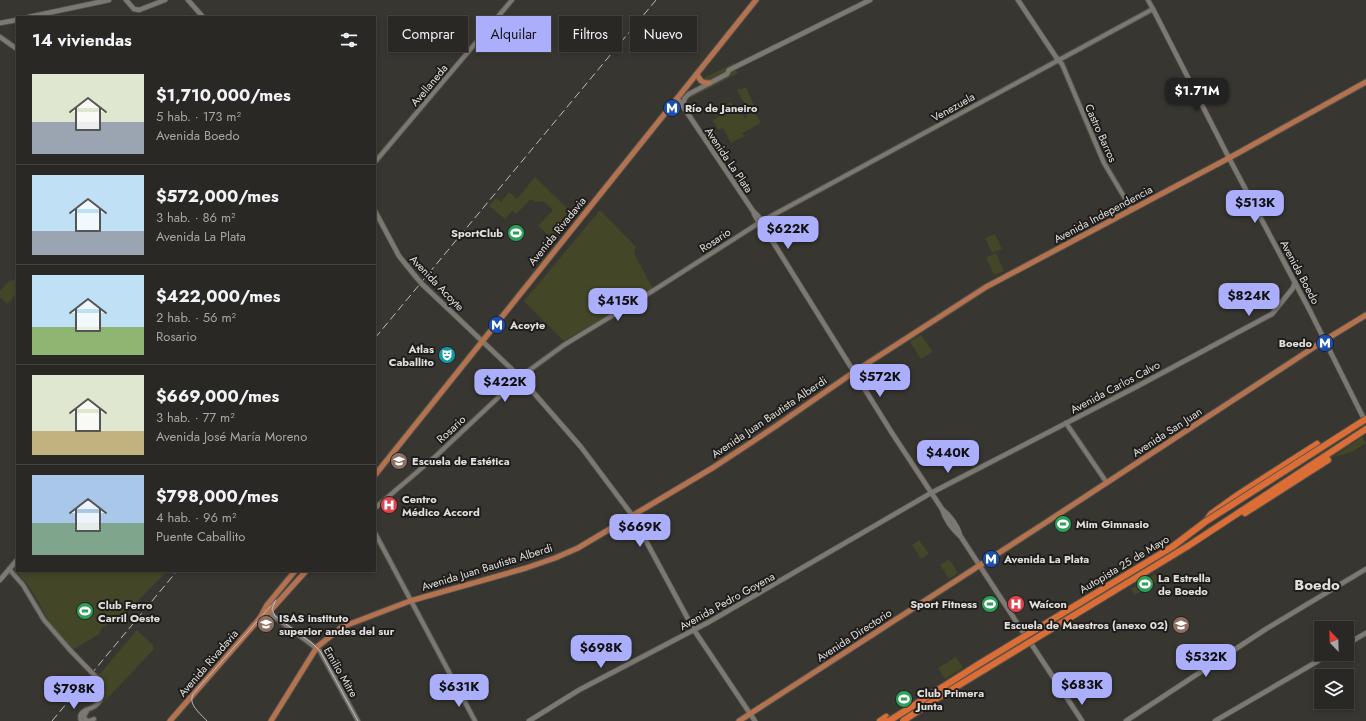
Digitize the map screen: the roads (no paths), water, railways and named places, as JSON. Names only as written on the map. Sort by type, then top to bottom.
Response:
[{"type":"highway","name":"Autopista 25 de Mayo","points":[[880,721],[888,719],[1172,547],[1206,522],[1364,418]]},
{"type":"highway","name":"Autopista 25 de Mayo","points":[[903,721],[943,695],[1188,546],[1366,429]]},
{"type":"highway","points":[[1206,522],[1212,514],[1239,494],[1317,444]]},
{"type":"highway","points":[[1188,546],[1232,522],[1328,460]]},
{"type":"main road","points":[[34,16],[108,0]]},
{"type":"main road","points":[[126,0],[134,9],[142,10],[165,0]]},
{"type":"main road","points":[[188,0],[202,16]]},
{"type":"main road","points":[[192,0],[206,16]]},
{"type":"main road","name":"Avenida Rivadavia","points":[[376,474],[756,0]]},
{"type":"main road","points":[[682,105],[685,98],[689,94],[727,74],[729,70],[870,0]]},
{"type":"main road","points":[[1019,0],[1058,60]]},
{"type":"main road","name":"Avenida Boedo","points":[[1153,8],[1364,418]]},
{"type":"main road","points":[[0,23],[16,20]]},
{"type":"main road","points":[[0,37],[16,48]]},
{"type":"main road","points":[[697,74],[701,81],[709,83]]},
{"type":"main road","name":"Avenida Independencia","points":[[854,372],[986,287],[1229,158],[1366,82]]},
{"type":"main road","name":"Avenida La Plata","points":[[678,99],[770,235],[854,372],[931,492],[959,530],[961,537]]},
{"type":"main road","name":"Avenida Acoyte","points":[[376,213],[400,256],[416,277],[520,377],[581,447],[632,515],[694,630],[755,721]]},
{"type":"main road","name":"Avenida Carlos Calvo","points":[[931,492],[1066,424],[1272,314],[1293,288],[1295,282]]},
{"type":"main road","name":"Avenida San Juan","points":[[979,565],[1325,340],[1366,315]]},
{"type":"main road","name":"Avenida Juan Bautista Alberdi","points":[[271,721],[316,647],[344,626],[410,601],[496,577],[555,558],[578,548],[714,466],[776,426],[854,372]]},
{"type":"main road","name":"Avenida Pedro Goyena","points":[[529,721],[579,690],[694,630],[931,492]]},
{"type":"main road","name":"Avenida La Plata","points":[[943,510],[945,517],[961,537],[1023,632]]},
{"type":"main road","points":[[945,517],[947,517],[955,525]]},
{"type":"main road","points":[[0,580],[11,571],[16,562]]},
{"type":"main road","name":"Avenida Directorio","points":[[739,721],[979,565]]},
{"type":"main road","points":[[1126,721],[1266,628],[1366,569]]},
{"type":"main road","name":"Avenida Rivadavia","points":[[170,721],[260,618],[267,605],[294,572]]},
{"type":"main road","name":"Avenida Rivadavia","points":[[260,618],[270,611],[305,572]]},
{"type":"main road","points":[[1354,640],[1366,634]]},
{"type":"main road","points":[[1032,645],[1082,721]]},
{"type":"main road","points":[[1215,721],[1318,661]]},
{"type":"street","name":"Avellaneda","points":[[376,161],[512,0]]},
{"type":"street","points":[[1148,0],[1153,8]]},
{"type":"street","name":"Venezuela","points":[[760,222],[1153,8]]},
{"type":"street","name":"Castro Barros","points":[[1058,60],[1062,64],[1104,163],[1132,210]]},
{"type":"street","name":"Rosario","points":[[376,507],[437,455],[520,377],[564,345],[760,222]]},
{"type":"street","points":[[1066,424],[1107,483]]},
{"type":"street","points":[[376,535],[475,721]]},
{"type":"street","points":[[11,571],[23,585],[48,625],[96,677],[102,686],[102,696],[96,705],[88,710],[84,716],[84,721],[94,719]]},
{"type":"street","name":"Emilio Mitre","points":[[267,605],[273,616],[316,647],[322,654],[358,721]]},
{"type":"tram line","points":[[207,721],[193,705],[193,694],[276,600]]},
{"type":"tram line","points":[[275,602],[272,609],[275,616],[312,643],[320,651],[358,721]]},
{"type":"railway","points":[[376,337],[656,0]]},
{"type":"railway","points":[[52,721],[176,572]]},
{"type":"place","name":"Río de Janeiro","points":[[672,108]]},
{"type":"place","name":"SportClub","points":[[516,233]]},
{"type":"place","name":"Acoyte","points":[[497,325]]},
{"type":"place","name":"Boedo","points":[[1325,343]]},
{"type":"place","name":"Atlas Caballito","points":[[447,355]]},
{"type":"place","name":"Escuela de Estética","points":[[399,461]]},
{"type":"place","name":"Centro Médico Accord","points":[[389,505]]},
{"type":"place","name":"Mim Gimnasio","points":[[1063,524]]},
{"type":"place","name":"Avenida La Plata","points":[[991,559]]},
{"type":"place","name":"La Estrella de Boedo","points":[[1145,584]]},
{"type":"place","name":"Sport Fitness","points":[[990,604]]},
{"type":"place","name":"Waícon","points":[[1016,604]]},
{"type":"place","name":"Club Ferro Carril Oeste","points":[[85,611]]},
{"type":"place","name":"ISAS instituto superior andes del sur","points":[[266,624]]},
{"type":"place","name":"Escuela de Maestros (anexo 02)","points":[[1181,625]]},
{"type":"place","name":"Club Primera Junta","points":[[904,699]]},
{"type":"district","name":"Boedo","points":[[1317,585]]}]
